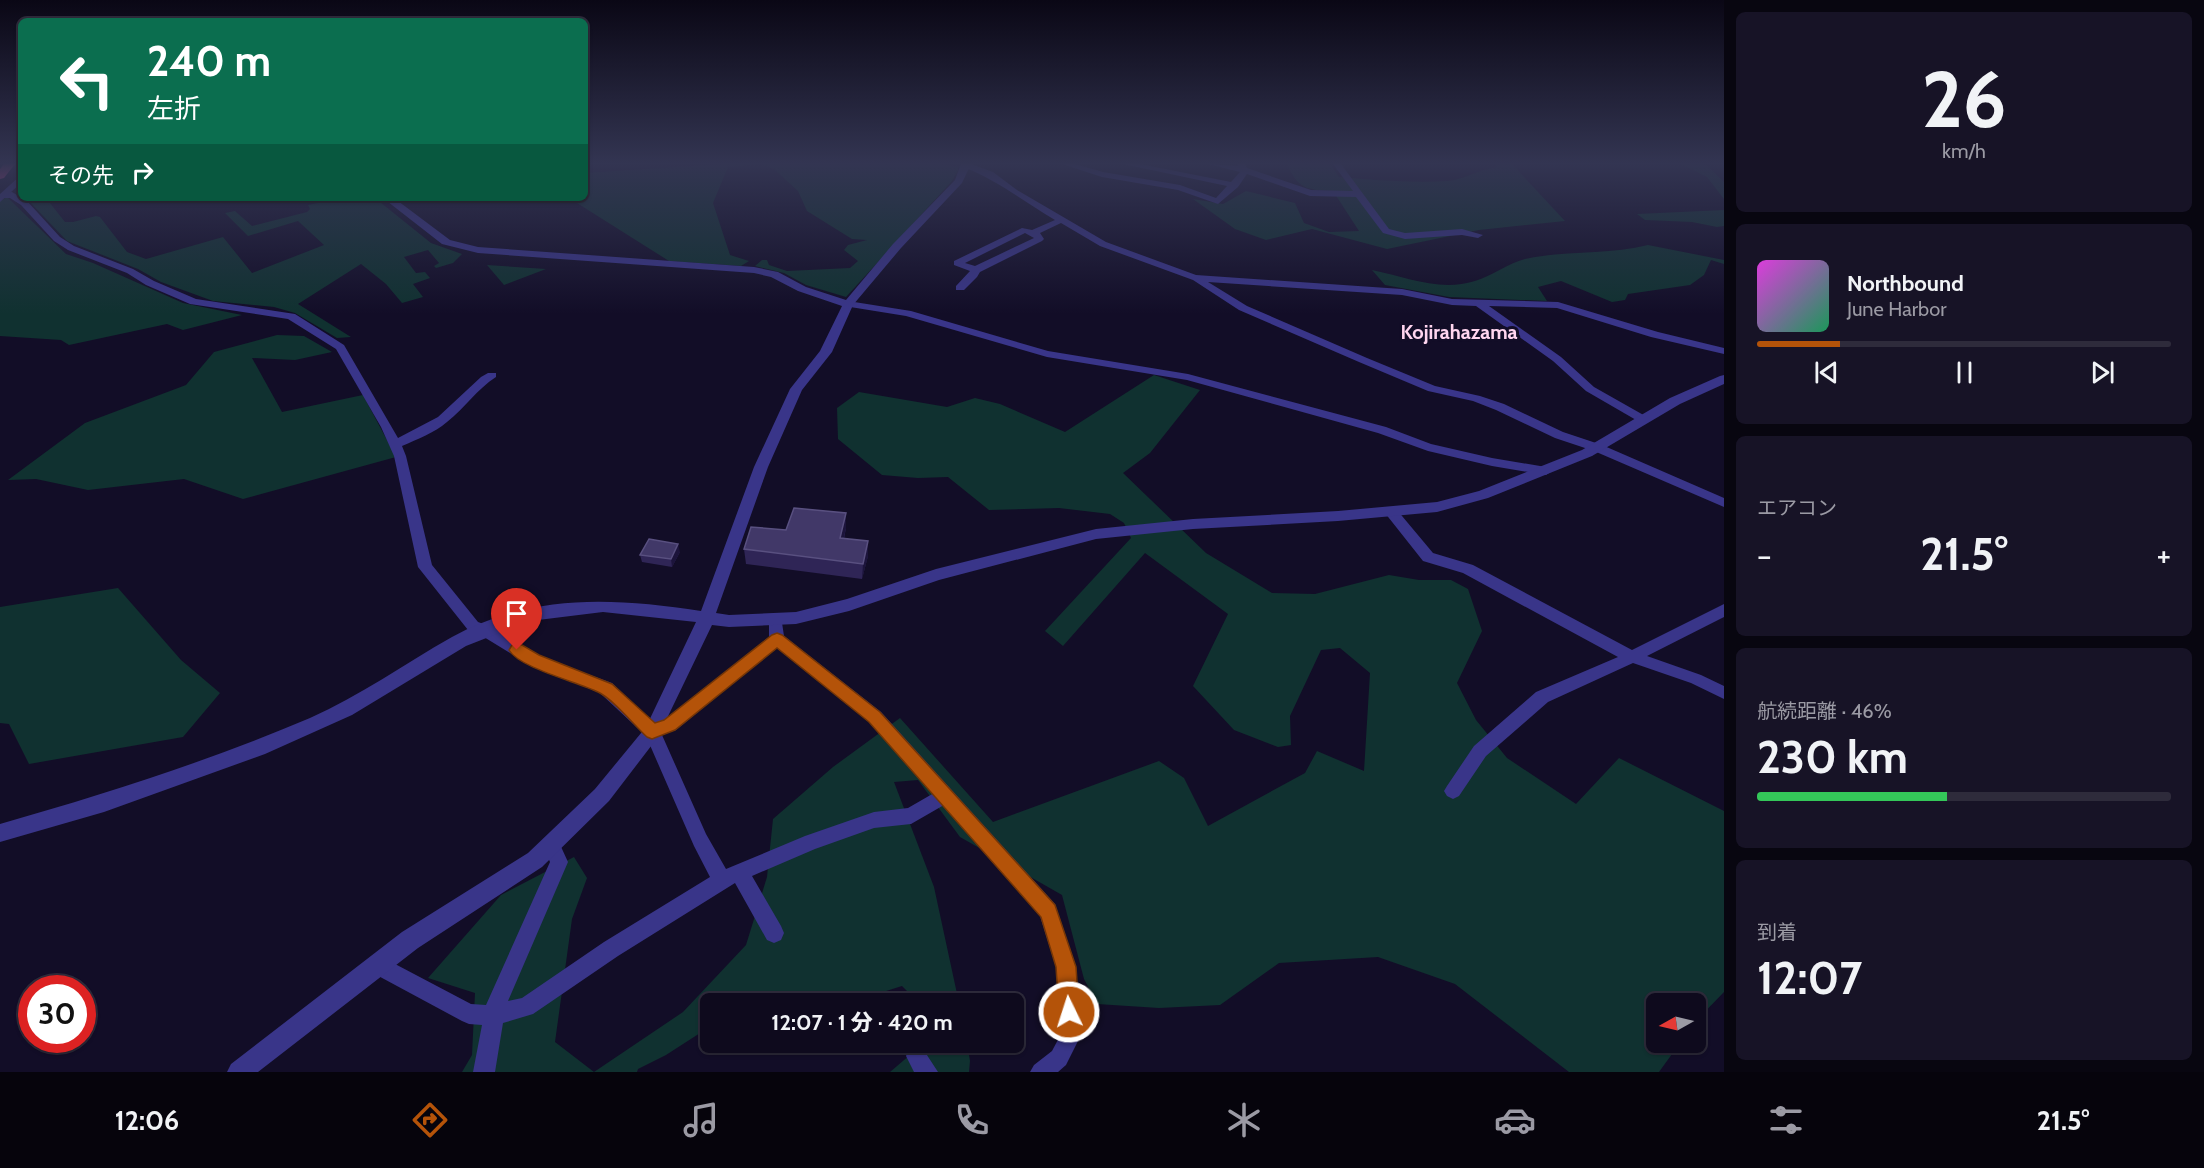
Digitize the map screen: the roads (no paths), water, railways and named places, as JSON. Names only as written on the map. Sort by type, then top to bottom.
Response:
[{"type":"street","points":[[34,214],[57,239],[71,248],[130,271],[150,283],[194,302],[291,316],[340,347],[396,444],[425,567],[473,626],[484,630],[533,660],[606,688],[652,732],[695,830],[774,933]]},
{"type":"street","points":[[409,214],[442,239],[464,247],[509,254],[754,270],[774,274],[802,289],[848,304],[907,313],[1047,354],[1188,377],[1382,430],[1428,447],[1492,462],[1546,471]]},
{"type":"street","points":[[239,1072],[410,940],[534,860],[602,795],[652,732],[706,619],[761,466],[796,389],[826,352],[848,304],[927,214]]},
{"type":"street","points":[[1051,214],[1103,244],[1195,278],[1243,308],[1363,360],[1432,389],[1476,398],[1500,407],[1559,435],[1598,448],[1724,503]]},
{"type":"street","points":[[1372,214],[1386,231],[1405,236],[1462,232],[1478,235]]},
{"type":"street","points":[[1032,233],[1061,220]]},
{"type":"street","points":[[1025,230],[1038,236],[1039,239],[975,270],[957,263],[1025,230]]},
{"type":"street","points":[[960,288],[974,275],[975,270]]},
{"type":"street","points":[[1195,278],[1402,292],[1452,302],[1558,305],[1655,335],[1724,351]]},
{"type":"street","points":[[1477,302],[1557,358],[1590,389],[1643,420]]},
{"type":"street","points":[[396,444],[427,430],[444,418],[471,389],[492,375]]},
{"type":"street","points":[[0,833],[104,803],[279,740],[346,710],[446,649],[484,630],[529,615],[583,607],[635,608],[706,619],[776,620],[830,611],[936,574],[1096,534],[1193,524],[1392,513],[1437,507],[1471,499],[1546,471],[1598,448],[1675,402],[1724,379]]},
{"type":"street","points":[[1392,513],[1428,557],[1468,569],[1632,657],[1696,679],[1724,693]]},
{"type":"street","points":[[1453,792],[1480,751],[1542,697],[1632,657],[1724,610]]},
{"type":"street","points":[[776,620],[777,639],[875,717],[1048,911],[1066,967],[1071,1035],[1059,1058],[1041,1072]]},
{"type":"street","points":[[652,732],[670,725],[777,639]]},
{"type":"street","points":[[378,965],[469,1014],[494,1016],[526,1007],[611,949],[731,876],[812,842],[874,820],[911,816],[946,795]]},
{"type":"street","points":[[484,1072],[496,1005],[558,862],[551,844]]},
{"type":"district","name":"Kojirahazama","points":[[1459,332]]}]
